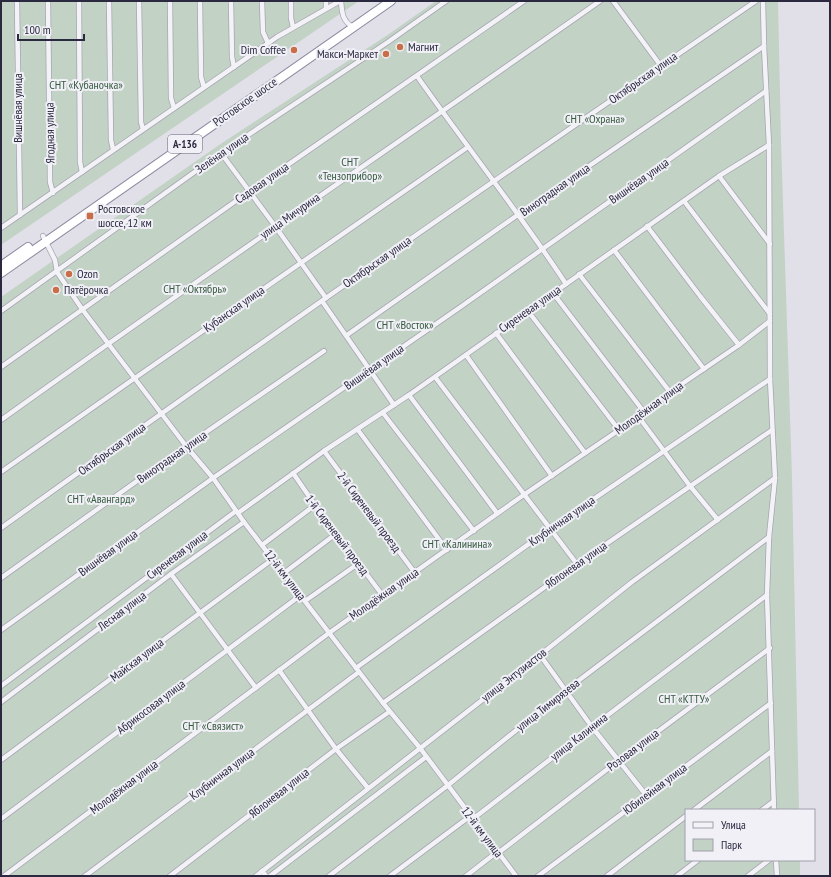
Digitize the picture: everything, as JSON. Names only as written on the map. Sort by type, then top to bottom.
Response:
[{"type":"highway","name":"Ростовское шоссе","points":[[350,26],[381,1]]},
{"type":"highway","name":"Ростовское шоссе","points":[[1,266],[45,238],[350,26],[391,1]]},
{"type":"highway","name":"Ростовское шоссе","points":[[1,273],[45,238]]},
{"type":"street","name":"Вишнёвая улица","points":[[18,1],[20,215]]},
{"type":"street","name":"Ягодная улица","points":[[48,1],[50,182],[53,193]]},
{"type":"street","points":[[79,1],[80,162],[82,172]]},
{"type":"street","points":[[110,1],[111,140],[113,149]]},
{"type":"street","points":[[139,1],[141,122],[143,129]]},
{"type":"street","points":[[170,1],[171,98],[174,108]]},
{"type":"street","points":[[200,1],[201,77],[204,87]]},
{"type":"street","points":[[231,1],[232,57],[234,67]]},
{"type":"street","points":[[262,1],[263,32],[268,43]]},
{"type":"street","points":[[291,1],[291,18],[293,27]]},
{"type":"street","points":[[326,1],[326,8]]},
{"type":"street","points":[[1,228],[53,193],[113,149],[293,27],[340,1],[342,14],[350,26]]},
{"type":"street","name":"Зелёная улица","points":[[1,311],[221,153],[446,1]]},
{"type":"street","name":"Садовая улица","points":[[1,367],[250,191],[524,1]]},
{"type":"street","name":"улица Мичурина","points":[[1,420],[275,226],[442,112],[600,1]]},
{"type":"street","points":[[613,1],[661,66]]},
{"type":"street","name":"Октябрьская улица","points":[[1,528],[161,413],[324,299],[756,1]]},
{"type":"street","points":[[764,1],[764,46],[769,145],[770,378],[775,478],[769,537],[767,595],[772,703],[774,809]]},
{"type":"street","name":"Виноградная улица","points":[[347,335],[519,214],[764,46]]},
{"type":"street","points":[[416,76],[519,214],[566,284]]},
{"type":"street","name":"Вишнёвая улица","points":[[1,630],[213,478],[766,91]]},
{"type":"street","name":"Сиреневая улица","points":[[1,686],[237,512],[435,377],[719,176],[769,145]]},
{"type":"street","name":"Кубанская улица","points":[[1,472],[300,262],[468,147]]},
{"type":"street","points":[[221,153],[300,262],[394,405]]},
{"type":"street","points":[[719,176],[770,244]]},
{"type":"street","points":[[684,201],[770,314]]},
{"type":"street","points":[[647,226],[700,296],[740,345]]},
{"type":"street","name":"12-й км улица","points":[[45,238],[55,260],[57,272],[82,309],[186,446],[213,478],[244,522],[389,712],[420,748],[497,853],[516,876]]},
{"type":"street","points":[[614,250],[704,369]]},
{"type":"street","points":[[579,274],[670,392]]},
{"type":"street","points":[[553,293],[644,412]]},
{"type":"street","points":[[528,311],[618,430]]},
{"type":"street","name":"Молодёжная улица","points":[[3,875],[329,633],[448,550],[497,513],[740,345],[770,321]]},
{"type":"street","points":[[496,333],[585,453]]},
{"type":"street","name":"Виноградная улица","points":[[1,578],[186,446],[324,351]]},
{"type":"street","points":[[466,355],[552,476]]},
{"type":"street","points":[[435,377],[577,564]]},
{"type":"street","name":"Клубничная улица","points":[[85,876],[308,709],[357,670],[551,528],[770,378]]},
{"type":"street","points":[[409,395],[497,513]]},
{"type":"street","points":[[383,413],[474,531]]},
{"type":"street","points":[[638,416],[690,486],[718,520]]},
{"type":"street","points":[[358,430],[448,550]]},
{"type":"street","name":"Яблоневая улица","points":[[383,703],[577,564],[772,430]]},
{"type":"street","name":"2-й Сиреневый проезд","points":[[324,452],[415,573]]},
{"type":"street","name":"1-й Сиреневый проезд","points":[[293,473],[314,505],[337,533],[383,596]]},
{"type":"street","name":"улица Энтузиастов","points":[[256,876],[632,582],[775,478]]},
{"type":"street","points":[[262,545],[314,505]]},
{"type":"street","name":"Лесная улица","points":[[1,702],[171,574],[244,522]]},
{"type":"street","points":[[284,574],[337,533]]},
{"type":"street","name":"улица Тимирязева","points":[[329,876],[447,786],[566,690],[769,537]]},
{"type":"street","name":"Майская улица","points":[[1,760],[273,559]]},
{"type":"street","points":[[305,601],[358,563]]},
{"type":"street","points":[[171,574],[256,688]]},
{"type":"street","name":"Абрикосовая улица","points":[[1,819],[301,595]]},
{"type":"street","name":"улица Калинина","points":[[390,876],[465,820],[478,815],[592,726],[767,595]]},
{"type":"street","name":"Розовая улица","points":[[466,876],[770,648]]},
{"type":"street","points":[[540,655],[592,726],[646,795]]},
{"type":"street","points":[[279,670],[336,749],[368,788]]},
{"type":"street","name":"Юбилейная улица","points":[[538,876],[772,703]]},
{"type":"street","name":"Яблоневая улица","points":[[170,876],[336,749],[389,712]]},
{"type":"street","points":[[695,809],[772,751]]},
{"type":"street","points":[[270,876],[426,757]]},
{"type":"street","points":[[763,809],[774,801]]},
{"type":"street","points":[[607,876],[685,817]]},
{"type":"street","points":[[677,876],[697,861]]},
{"type":"street","points":[[748,876],[768,861]]},
{"type":"street","points":[[776,861],[777,876]]},
{"type":"street","points":[[262,871],[266,876]]},
{"type":"green space","name":"СНТ «Кубаночка»","points":[[1,1],[359,1],[1,245]]},
{"type":"green space","points":[[436,1],[778,1],[792,477],[799,809],[685,809],[685,861],[800,861],[800,876],[1,876],[1,297],[222,143],[386,36]]},
{"type":"place","name":"Магнит","points":[[400,47]]},
{"type":"place","name":"Dim Coffee","points":[[294,50]]},
{"type":"place","name":"Макси-Маркет","points":[[386,54]]},
{"type":"place","name":"Ростовское шоссе, 12 км","points":[[90,216]]},
{"type":"place","name":"Ozon","points":[[69,274]]},
{"type":"place","name":"Пятёрочка","points":[[56,290]]},
{"type":"park label","name":"СНТ «Охрана»","points":[[595,119]]},
{"type":"park label","name":"СНТ «Тензоприбор»","points":[[350,169]]},
{"type":"park label","name":"СНТ «Октябрь»","points":[[195,289]]},
{"type":"park label","name":"СНТ «Восток»","points":[[405,325]]},
{"type":"park label","name":"СНТ «Авангард»","points":[[101,499]]},
{"type":"park label","name":"СНТ «Калинина»","points":[[457,544]]},
{"type":"park label","name":"СНТ «КТТУ»","points":[[684,699]]},
{"type":"park label","name":"СНТ «Связист»","points":[[213,726]]}]
